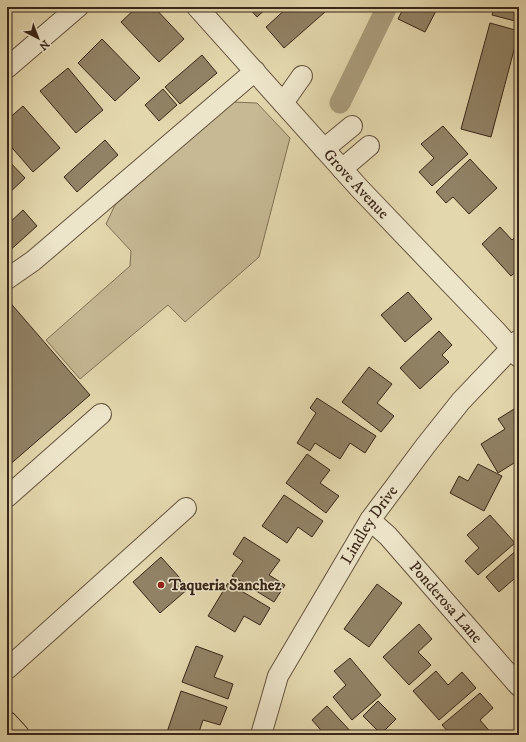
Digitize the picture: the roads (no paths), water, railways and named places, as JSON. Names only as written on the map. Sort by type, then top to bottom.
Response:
[{"type":"main road","points":[[7,723],[18,735]]},
{"type":"street","points":[[7,68],[78,7]]},
{"type":"street","name":"Grove Avenue","points":[[197,7],[360,189],[495,330],[516,348]]},
{"type":"street","points":[[7,278],[33,262],[254,71]]},
{"type":"street","points":[[283,103],[302,76]]},
{"type":"street","points":[[324,149],[352,126]]},
{"type":"street","points":[[342,169],[369,146]]},
{"type":"street","name":"Lindley Drive","points":[[261,735],[278,676],[370,520],[461,401],[516,348]]},
{"type":"street","points":[[7,497],[101,414]]},
{"type":"street","points":[[7,669],[186,508]]},
{"type":"street","name":"Ponderosa Lane","points":[[370,520],[388,536],[519,686]]},
{"type":"waterway","points":[[340,103],[387,7]]},
{"type":"place","name":"Taqueria Sanchez","points":[[161,585]]}]
